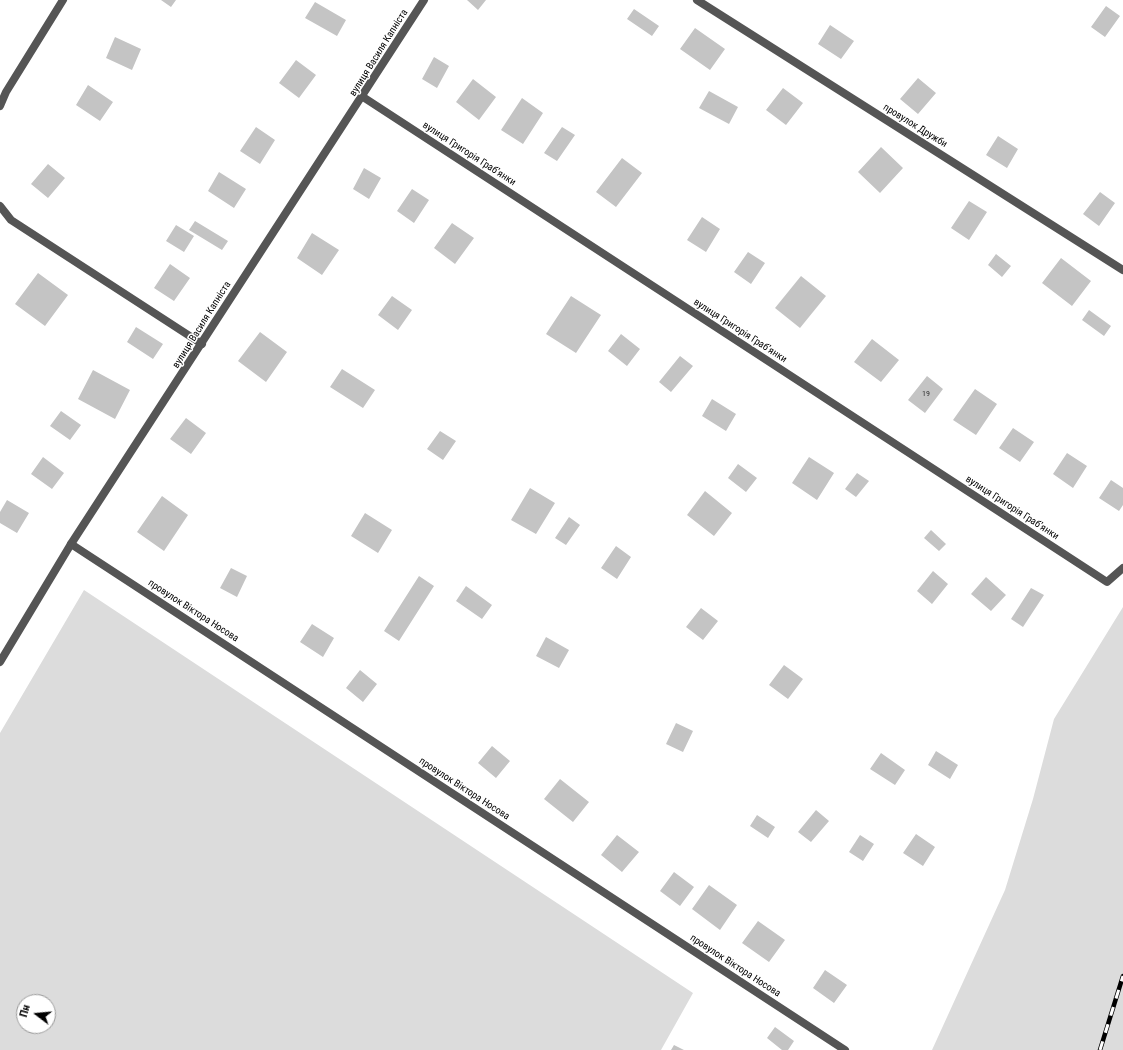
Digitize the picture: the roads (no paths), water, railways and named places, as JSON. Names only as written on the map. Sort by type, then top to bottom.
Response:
[{"type":"street","points":[[0,106],[6,92],[63,0]]},
{"type":"street","name":"вулиця Василя Капніста","points":[[0,662],[71,544],[202,344],[260,250],[363,97],[424,0]]},
{"type":"street","name":"провулок Дружби","points":[[697,0],[1123,270]]},
{"type":"street","name":"вулиця Григорія Грабʼянки","points":[[363,97],[1107,582],[1123,568]]},
{"type":"street","points":[[0,206],[11,220],[202,344]]},
{"type":"street","name":"провулок Віктора Носова","points":[[71,544],[845,1050]]},
{"type":"railway","points":[[1100,1050],[1123,976]]}]
